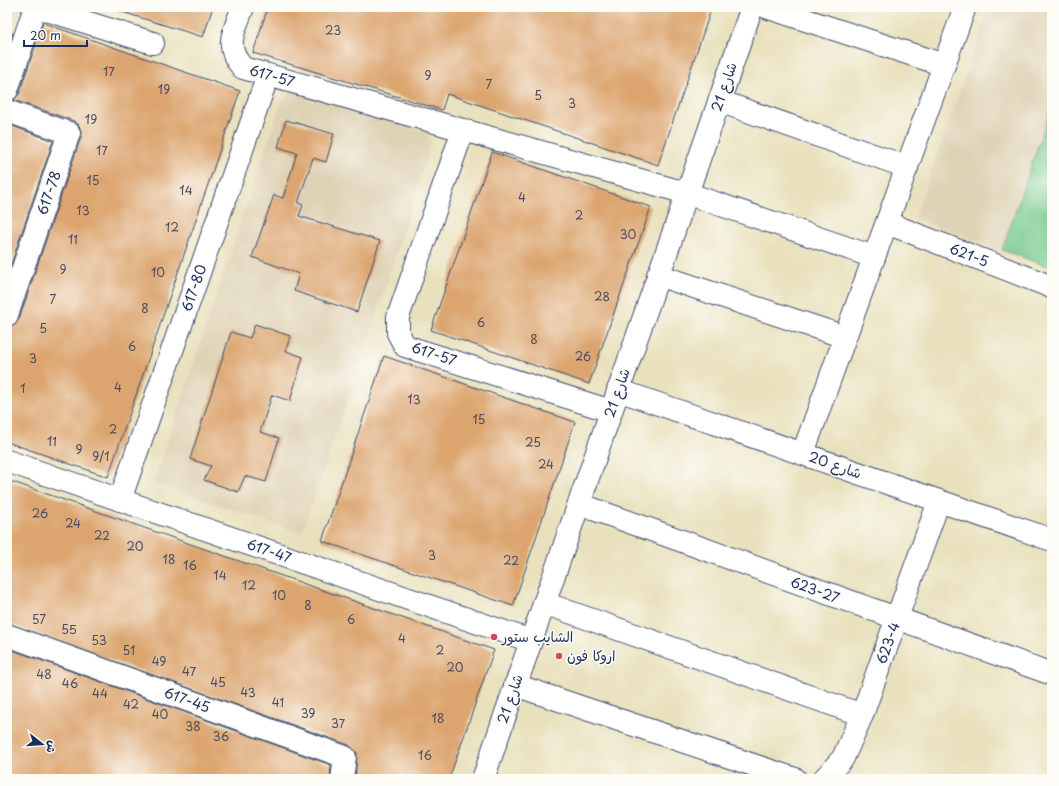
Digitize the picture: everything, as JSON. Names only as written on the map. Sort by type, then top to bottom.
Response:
[{"type":"street","points":[[7,90],[36,7],[152,43]]},
{"type":"street","name":"617-57","points":[[243,7],[230,45],[234,58],[243,68],[686,193],[874,257]]},
{"type":"street","name":"شارع 21","points":[[483,779],[752,7]]},
{"type":"street","points":[[766,7],[944,65]]},
{"type":"street","points":[[803,453],[965,7]]},
{"type":"street","name":"617-80","points":[[120,500],[268,75]]},
{"type":"street","points":[[719,101],[907,167]]},
{"type":"street","name":"617-78","points":[[7,111],[70,133],[7,315]]},
{"type":"street","name":"617-57","points":[[463,130],[398,317],[398,333],[405,346],[611,411]]},
{"type":"street","name":"621-5","points":[[887,223],[1052,287]]},
{"type":"street","points":[[658,275],[845,337]]},
{"type":"street","name":"شارع 20","points":[[618,390],[1052,540]]},
{"type":"street","name":"617-47","points":[[7,461],[531,641]]},
{"type":"street","name":"623-4","points":[[824,779],[843,758],[862,715],[939,501]]},
{"type":"street","name":"623-27","points":[[578,504],[1052,674]]},
{"type":"street","points":[[544,602],[862,715]]},
{"type":"street","name":"617-45","points":[[7,635],[346,757],[342,779]]},
{"type":"street","points":[[515,685],[795,779]]},
{"type":"shaded area","points":[[990,7],[1052,7],[1052,268],[914,218]]},
{"type":"shaded area","points":[[293,91],[427,132],[432,141],[370,335],[302,533],[153,483],[281,102]]},
{"type":"green space","points":[[1052,105],[1052,268],[1002,250]]},
{"type":"building","points":[[120,7],[213,7],[203,37],[119,11]]},
{"type":"building","points":[[268,7],[712,7],[658,165],[447,94],[442,110],[253,53]]},
{"type":"building","points":[[43,23],[240,91],[108,477],[7,442],[7,327],[15,325],[19,319],[81,137],[79,125],[74,121],[14,100],[19,94]]},
{"type":"building","points":[[7,31],[13,33],[7,51]]},
{"type":"building","points":[[286,120],[334,134],[326,162],[313,158],[298,203],[303,205],[299,216],[380,241],[357,312],[294,291],[299,274],[252,257],[274,195],[283,198],[297,153],[278,147]]},
{"type":"building","points":[[7,124],[53,141],[7,276]]},
{"type":"building","points":[[492,152],[651,207],[589,384],[431,330]]},
{"type":"building","points":[[255,324],[290,336],[286,351],[303,357],[290,401],[272,395],[260,432],[279,438],[266,482],[245,476],[238,492],[204,480],[211,466],[190,459],[231,332],[250,338]]},
{"type":"building","points":[[384,356],[575,422],[513,606],[322,541]]},
{"type":"building","points":[[7,480],[494,650],[449,779],[355,779],[357,753],[349,745],[7,623]]},
{"type":"building","points":[[7,648],[331,765],[330,779],[7,779]]},
{"type":"place","name":"الشايب ستور","points":[[494,637]]},
{"type":"place","name":"اروكا فون","points":[[559,656]]}]
